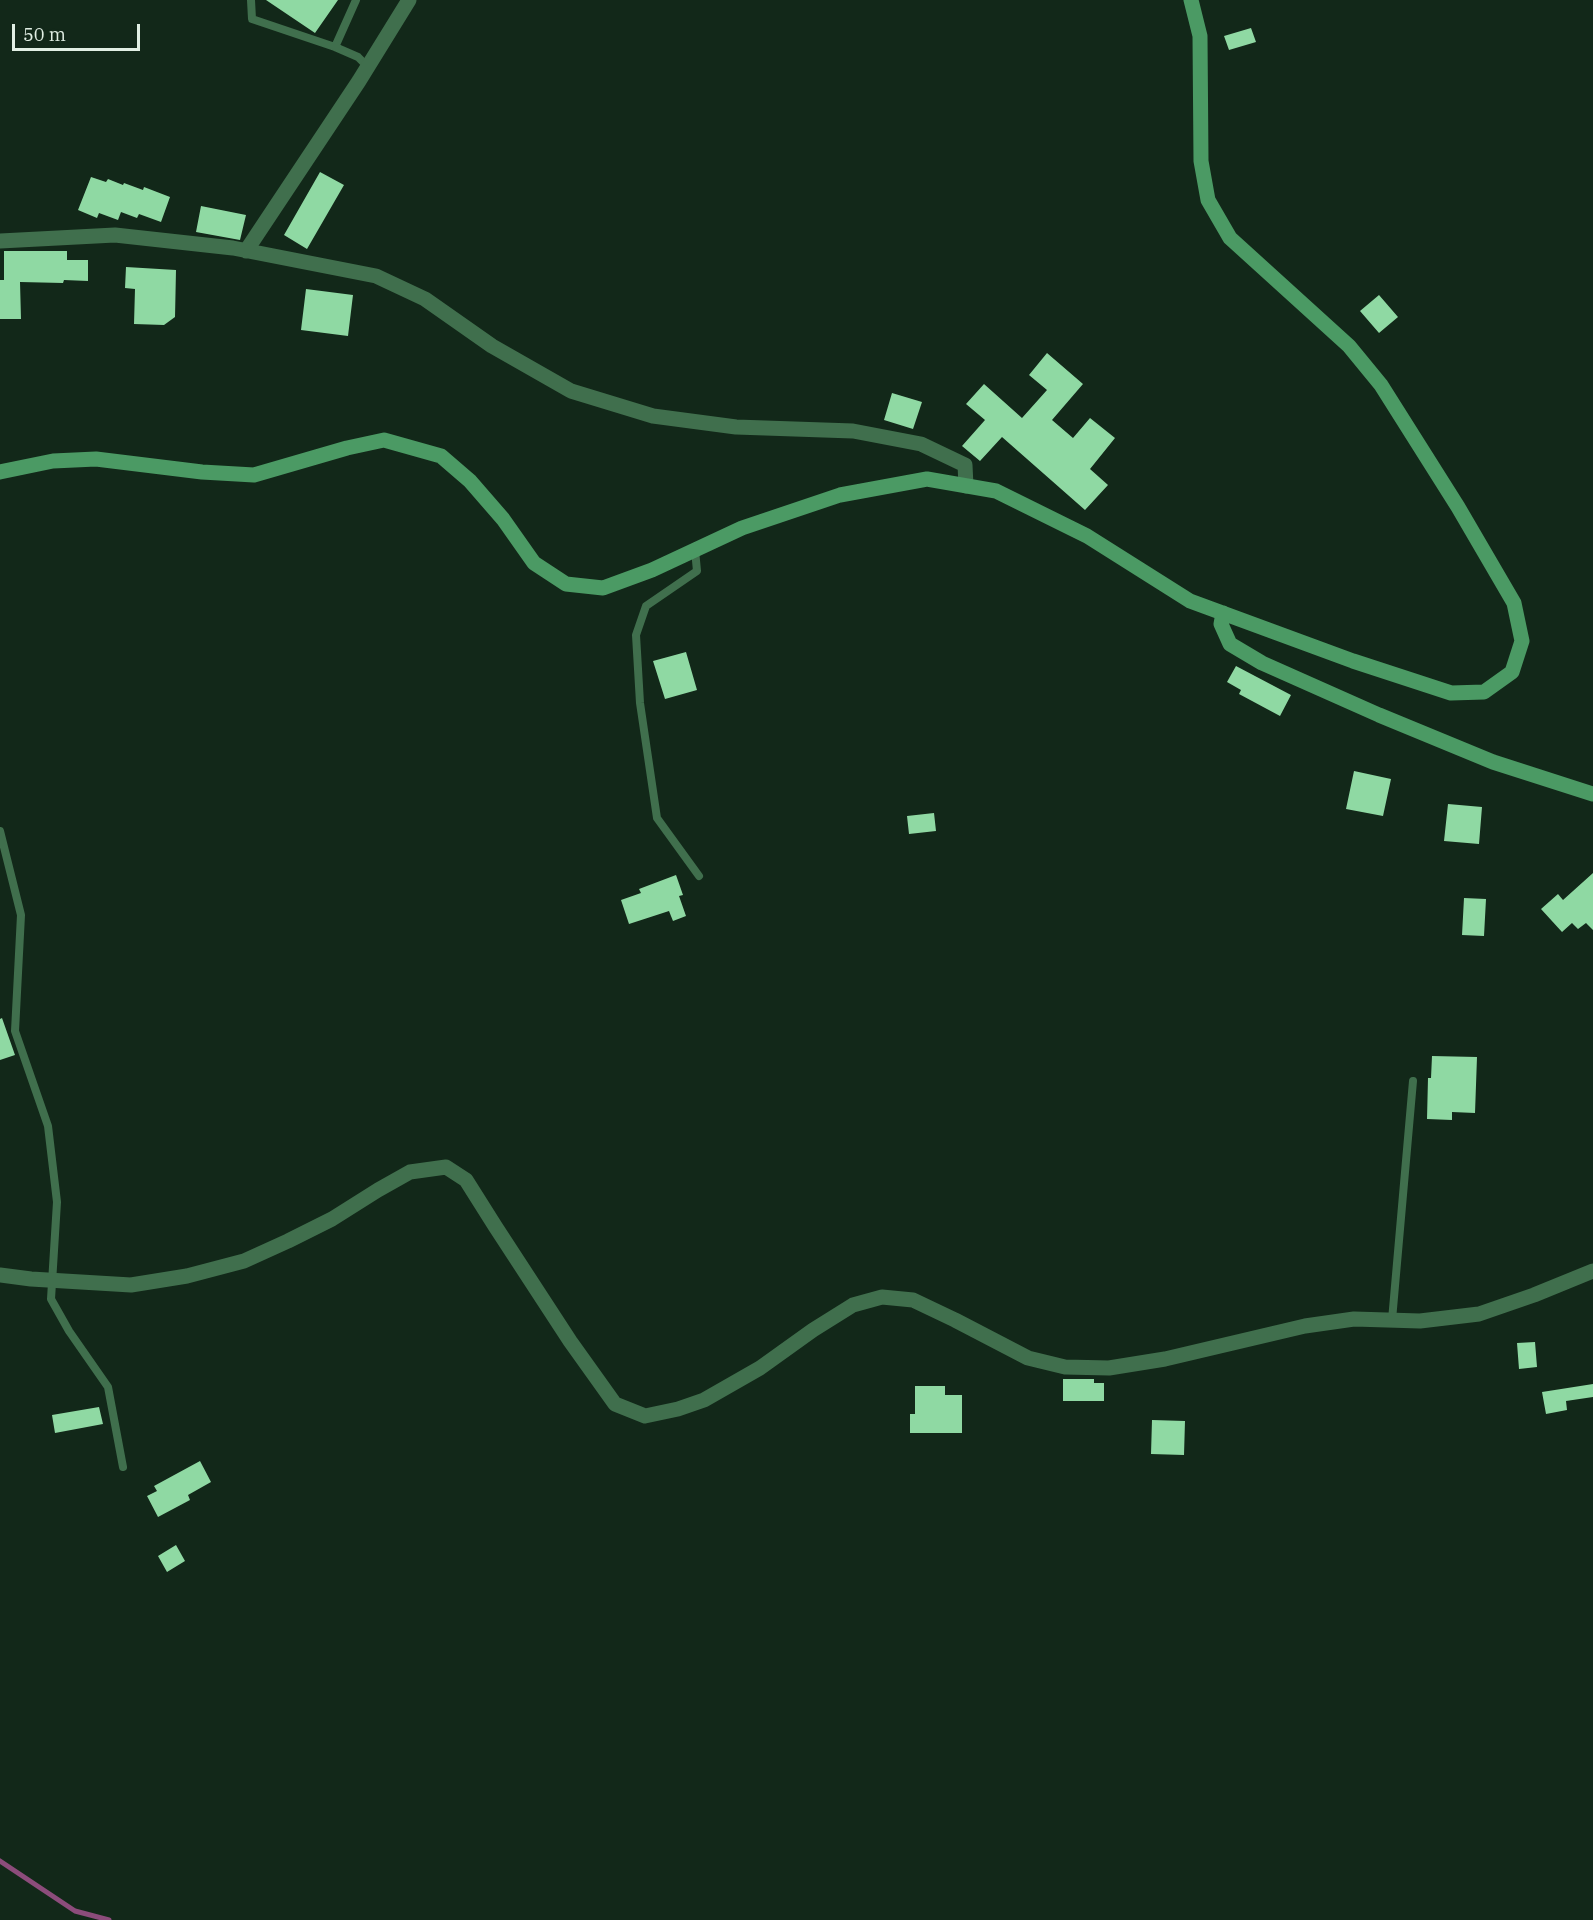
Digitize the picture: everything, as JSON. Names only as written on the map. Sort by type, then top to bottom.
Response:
[{"type":"main road","points":[[0,472],[53,461],[96,459],[202,472],[254,475],[347,448],[384,440],[441,456],[470,481],[503,519],[534,563],[566,584],[603,588],[652,570],[741,528],[840,495],[927,479],[996,491],[1087,536],[1190,601],[1353,661],[1451,693],[1484,692],[1512,672],[1521,641],[1514,603],[1458,507],[1381,385],[1349,346],[1230,238],[1208,200],[1201,161],[1200,36],[1191,0]]},
{"type":"main road","points":[[1224,613],[1221,624],[1230,644],[1262,663],[1329,694],[1471,753],[1593,794]]},
{"type":"street","points":[[246,251],[368,67],[409,0]]},
{"type":"street","points":[[0,241],[115,235],[246,251],[376,276],[425,299],[492,346],[571,391],[653,416],[736,427],[853,431],[921,444],[965,465],[966,486]]},
{"type":"street","points":[[0,1275],[131,1285],[187,1276],[244,1261],[332,1219],[410,1172],[446,1167],[466,1179],[564,1332],[615,1404],[645,1416],[678,1409],[704,1400],[760,1368],[853,1305],[882,1297],[913,1300],[1028,1358],[1065,1367],[1109,1368],[1165,1359],[1305,1326],[1354,1319],[1420,1321],[1479,1314],[1593,1271]]},
{"type":"lane","points":[[251,0],[252,20],[335,47],[358,57],[368,67]]},
{"type":"lane","points":[[335,47],[357,0]]},
{"type":"lane","points":[[695,550],[697,571],[646,606],[636,635],[640,703],[657,818],[699,876]]},
{"type":"lane","points":[[0,831],[21,915],[15,1031],[48,1126],[57,1202],[51,1299],[69,1331],[108,1388],[123,1467]]},
{"type":"lane","points":[[1392,1320],[1413,1081]]},
{"type":"building","points":[[266,0],[338,0],[315,33]]},
{"type":"building","points":[[1251,28],[1256,42],[1229,50],[1224,36]]},
{"type":"building","points":[[320,172],[344,185],[307,249],[284,235]]},
{"type":"building","points":[[91,177],[106,182],[108,179],[123,185],[124,183],[143,190],[144,187],[170,197],[161,222],[139,214],[137,218],[121,212],[118,220],[99,213],[97,218],[78,210]]},
{"type":"building","points":[[201,206],[246,215],[240,240],[196,232]]},
{"type":"building","points":[[4,251],[67,251],[67,260],[88,260],[88,281],[20,282],[21,319],[0,319],[0,280],[4,280]]},
{"type":"building","points":[[126,267],[176,270],[175,317],[164,325],[134,324],[135,289],[125,288]]},
{"type":"building","points":[[306,289],[353,295],[348,336],[301,330]]},
{"type":"building","points":[[1379,295],[1398,317],[1379,333],[1360,311]]},
{"type":"building","points":[[1047,353],[1083,384],[1052,420],[1073,438],[1090,418],[1115,438],[1090,469],[1108,485],[1085,510],[1002,437],[980,461],[962,446],[985,420],[966,404],[984,384],[1022,418],[1047,390],[1029,375]]},
{"type":"building","points":[[892,393],[922,402],[913,429],[884,420]]},
{"type":"building","points":[[686,652],[697,690],[665,699],[653,661]]},
{"type":"building","points":[[1236,666],[1291,695],[1280,716],[1239,694],[1241,690],[1227,682]]},
{"type":"building","points":[[1354,771],[1391,779],[1383,816],[1346,809]]},
{"type":"building","points":[[1448,804],[1482,807],[1479,844],[1444,841]]},
{"type":"building","points":[[934,813],[936,831],[909,834],[907,816]]},
{"type":"building","points":[[1593,873],[1593,930],[1586,923],[1578,929],[1572,923],[1562,932],[1541,909],[1558,894],[1563,900]]},
{"type":"building","points":[[676,875],[683,895],[679,896],[686,916],[673,921],[669,911],[629,924],[621,900],[641,893],[639,889]]},
{"type":"building","points":[[1464,898],[1486,899],[1484,936],[1462,935]]},
{"type":"building","points":[[2,1018],[15,1055],[0,1060],[0,1019]]},
{"type":"building","points":[[1432,1056],[1477,1057],[1475,1113],[1452,1112],[1452,1120],[1427,1119],[1428,1078],[1431,1078]]},
{"type":"building","points":[[1535,1342],[1537,1367],[1519,1369],[1517,1343]]},
{"type":"building","points":[[1063,1379],[1094,1379],[1094,1383],[1104,1383],[1104,1401],[1063,1401]]},
{"type":"building","points":[[1593,1384],[1593,1397],[1566,1401],[1567,1410],[1546,1414],[1542,1392]]},
{"type":"building","points":[[915,1386],[945,1386],[945,1395],[962,1395],[962,1433],[910,1433],[910,1414],[915,1414]]},
{"type":"building","points":[[99,1407],[103,1424],[55,1433],[52,1415]]},
{"type":"building","points":[[1152,1420],[1185,1421],[1184,1455],[1151,1454]]},
{"type":"building","points":[[200,1461],[211,1482],[188,1495],[190,1500],[158,1517],[147,1496],[157,1491],[154,1486]]},
{"type":"building","points":[[176,1545],[185,1561],[167,1572],[158,1556]]},
{"type":"waterway","points":[[0,1861],[75,1911],[109,1920]]}]
